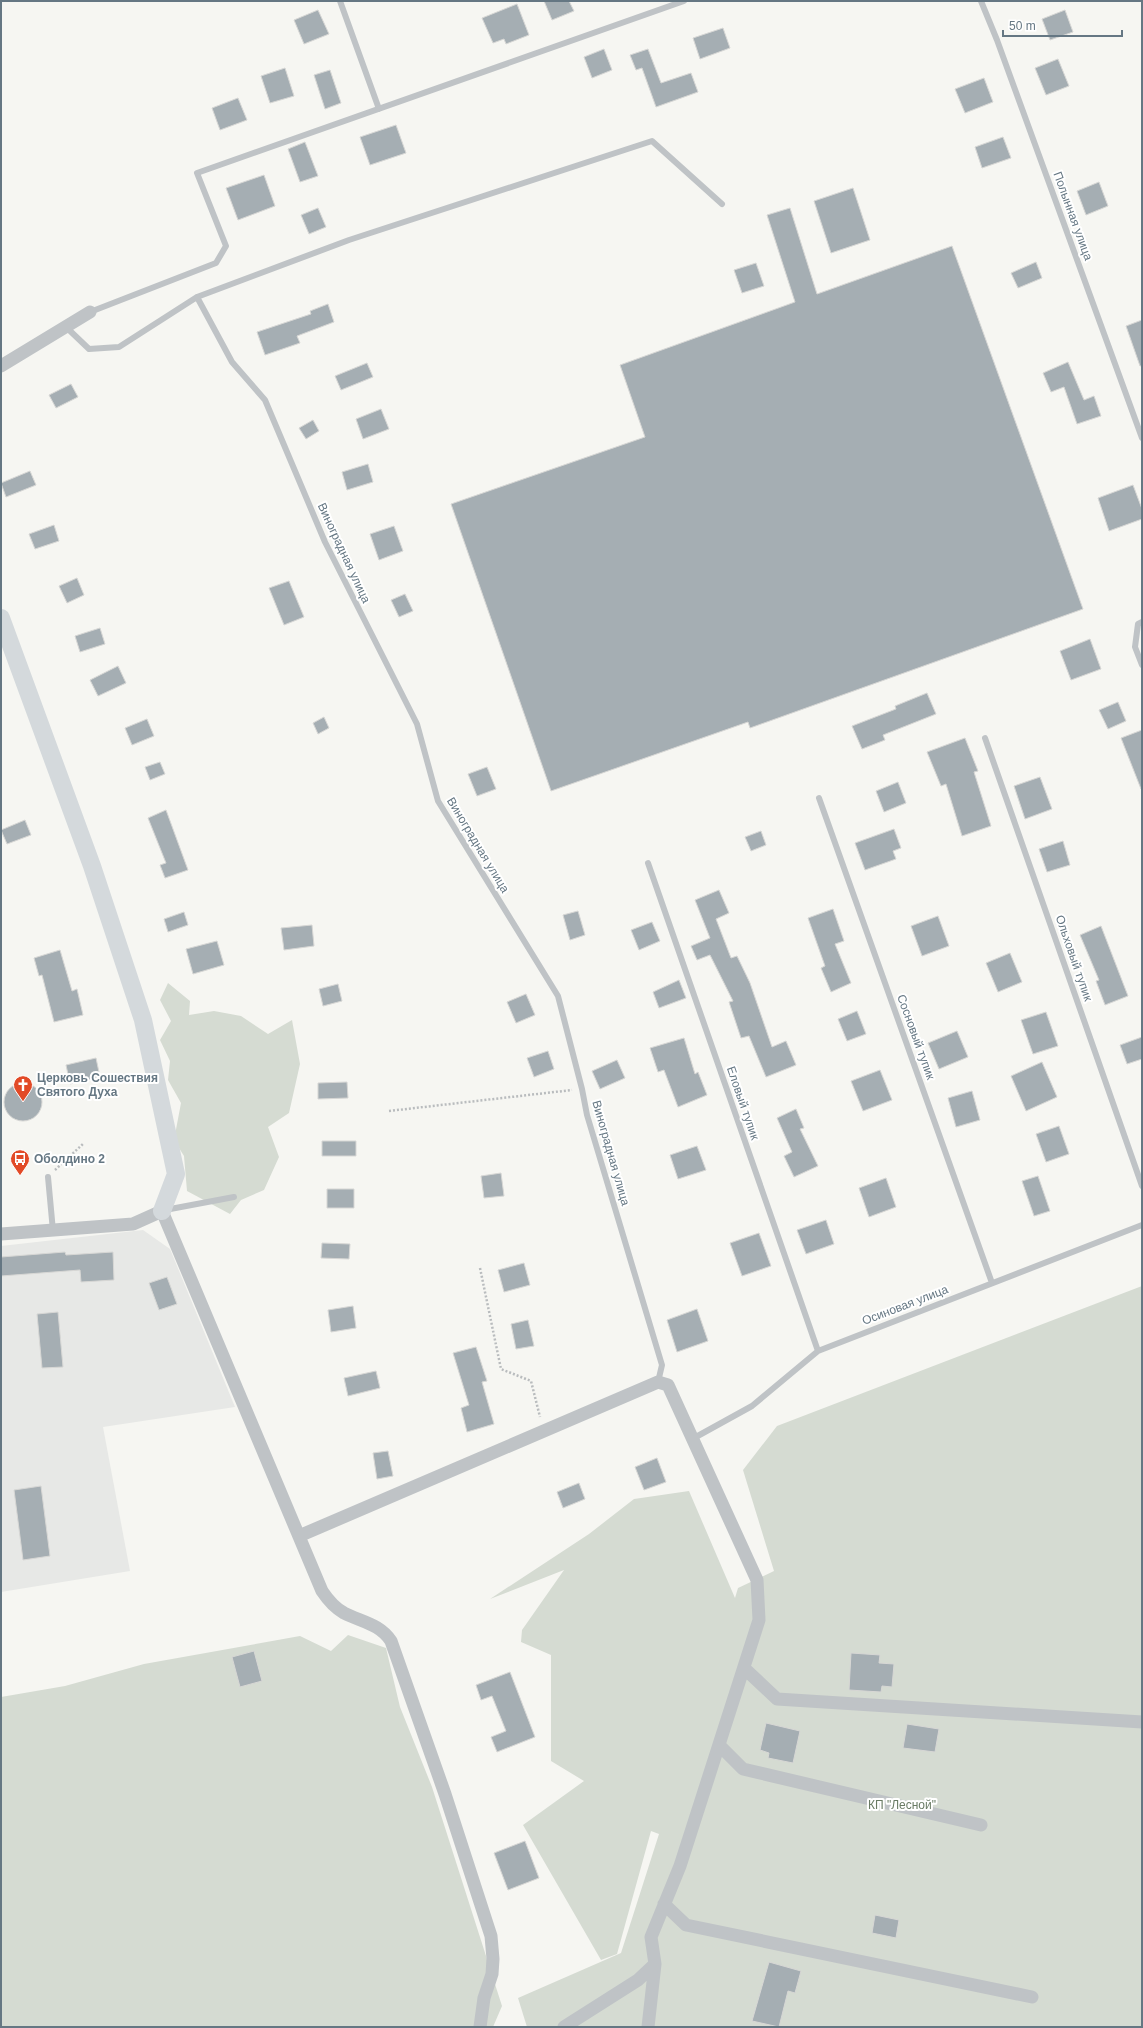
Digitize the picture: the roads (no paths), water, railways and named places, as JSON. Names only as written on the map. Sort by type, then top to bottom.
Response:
[{"type":"street","points":[[1,366],[90,312]]},
{"type":"street","points":[[1,618],[92,866],[144,1020],[176,1174],[162,1211],[322,1591],[331,1603],[344,1612],[385,1632],[391,1641],[445,1794],[491,1936],[493,1959],[492,1974],[484,1998],[480,2027]]},
{"type":"street","points":[[1,1234],[133,1224],[162,1211]]},
{"type":"street","points":[[299,1536],[658,1382],[668,1385],[694,1438],[757,1580],[759,1620],[680,1866],[650,1938],[655,1964],[648,2027]]},
{"type":"street","points":[[744,1668],[777,1699],[1142,1722]]},
{"type":"street","points":[[719,1745],[742,1769],[981,1825]]},
{"type":"street","points":[[664,1904],[686,1925],[1032,1997]]},
{"type":"street","points":[[564,2027],[638,1980],[655,1964]]},
{"type":"lane","points":[[340,1],[380,109]]},
{"type":"lane","points":[[90,312],[216,263],[226,246],[197,173],[684,1]]},
{"type":"lane","name":"Полынная улица","points":[[981,1],[997,40],[1142,438]]},
{"type":"lane","points":[[66,327],[89,349],[120,347],[197,297],[349,240],[652,141],[722,204]]},
{"type":"lane","name":"Виноградная улица","points":[[197,297],[232,362],[265,400],[325,542],[417,724],[438,801],[558,996],[582,1088],[586,1115],[662,1365],[658,1382]]},
{"type":"lane","points":[[1142,622],[1138,624],[1135,647],[1142,665]]},
{"type":"lane","name":"Ольховый тупик","points":[[985,738],[1142,1186]]},
{"type":"lane","name":"Сосновый тупик","points":[[819,798],[992,1283]]},
{"type":"lane","name":"Еловый тупик","points":[[648,863],[818,1351]]},
{"type":"lane","points":[[48,1177],[53,1231]]},
{"type":"lane","points":[[162,1211],[234,1197]]},
{"type":"lane","name":"Осиновая улица","points":[[694,1438],[752,1406],[818,1351],[1142,1226]]},
{"type":"place","name":"Церковь Сошествия Святого Духа","points":[[23,1102]]},
{"type":"place","name":"Оболдино 2","points":[[20,1176]]},
{"type":"park label","name":"КП \"Лесной\"","points":[[902,1805]]}]
